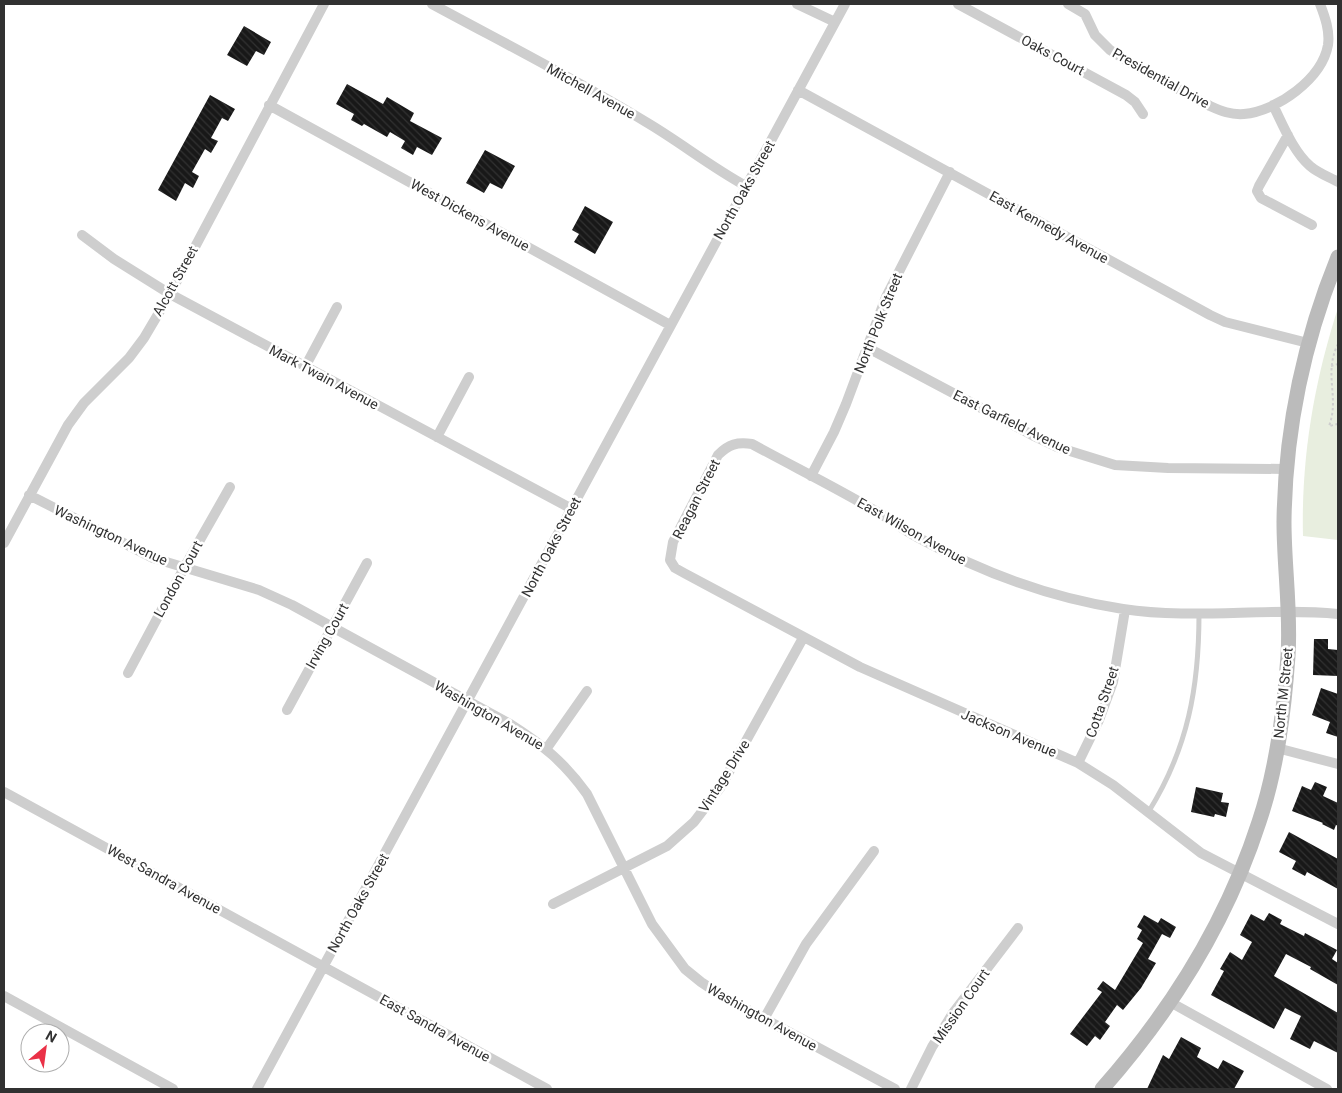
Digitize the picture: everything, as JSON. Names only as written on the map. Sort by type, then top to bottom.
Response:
[{"type":"street","name":"Alcott Street","points":[[4,543],[68,425],[84,403],[129,358],[144,338],[170,294],[324,4]]},
{"type":"street","name":"Mitchell Avenue","points":[[432,4],[630,112],[713,167],[746,186]]},
{"type":"street","points":[[797,4],[835,22]]},
{"type":"street","name":"North Oaks Street","points":[[257,1089],[845,4]]},
{"type":"street","name":"Oaks Court","points":[[958,4],[1126,95],[1136,102],[1143,114]]},
{"type":"street","name":"Presidential Drive","points":[[1068,4],[1085,14],[1096,35],[1110,50],[1210,106],[1222,112],[1234,114],[1256,112],[1274,105],[1312,77],[1324,57],[1328,45],[1328,33],[1320,4]]},
{"type":"street","name":"East Kennedy Avenue","points":[[798,90],[1210,315],[1226,322],[1308,344]]},
{"type":"street","name":"West Dickens Avenue","points":[[270,105],[670,326]]},
{"type":"street","points":[[1274,105],[1288,135],[1301,156],[1311,167],[1338,182]]},
{"type":"street","points":[[1288,135],[1258,186],[1257,191],[1261,198],[1312,225]]},
{"type":"street","name":"North Polk Street","points":[[811,476],[834,432],[868,348],[886,297],[950,172]]},
{"type":"street","name":"Mark Twain Avenue","points":[[82,235],[114,259],[170,294],[572,509]]},
{"type":"street","name":"North M Street","points":[[1102,1089],[1170,1002],[1206,943],[1240,874],[1260,820],[1277,748],[1285,692],[1289,611],[1284,526],[1286,469],[1292,417],[1308,344],[1320,303],[1338,257]]},
{"type":"street","points":[[305,367],[337,307]]},
{"type":"street","name":"East Garfield Avenue","points":[[868,348],[1057,448],[1081,456],[1114,465],[1168,468],[1286,469]]},
{"type":"street","points":[[437,438],[469,377]]},
{"type":"street","name":"East Wilson Avenue","points":[[732,444],[752,444],[875,510],[916,536],[957,558],[988,572],[1059,596],[1125,610],[1199,614],[1289,611],[1338,614]]},
{"type":"street","name":"Reagan Street","points":[[670,560],[673,542],[718,455],[732,444]]},
{"type":"street","name":"London Court","points":[[128,673],[230,487]]},
{"type":"street","name":"Washington Avenue","points":[[29,495],[153,558],[259,590],[292,605],[510,724],[547,748],[576,778],[588,794],[652,924],[685,969],[708,987],[895,1089]]},
{"type":"street","name":"Jackson Avenue","points":[[670,560],[675,568],[803,638],[874,674],[1078,763],[1149,811],[1201,853],[1338,924]]},
{"type":"street","name":"Irving Court","points":[[287,710],[367,563]]},
{"type":"street","name":"Cotta Street","points":[[1078,763],[1099,720],[1113,682],[1125,610]]},
{"type":"street","name":"Vintage Drive","points":[[553,904],[667,846],[694,822],[707,807],[731,769],[803,638]]},
{"type":"street","points":[[547,748],[588,691]]},
{"type":"street","points":[[1277,748],[1338,764]]},
{"type":"street","name":"West Sandra Avenue","points":[[4,792],[324,967]]},
{"type":"street","points":[[764,1019],[806,944],[874,852]]},
{"type":"street","name":"Mission Court","points":[[911,1089],[932,1047],[954,1013],[1018,928]]},
{"type":"street","name":"East Sandra Avenue","points":[[324,967],[547,1089]]},
{"type":"street","points":[[4,996],[173,1089]]},
{"type":"street","points":[[1170,1002],[1327,1089]]},
{"type":"lane","points":[[1149,811],[1161,791],[1179,749],[1191,712],[1199,647],[1199,614]]},
{"type":"path","points":[[1338,344],[1331,366],[1330,377],[1334,402],[1329,426],[1338,424]]},
{"type":"path","points":[[1331,366],[1338,364]]},
{"type":"green space","points":[[1338,308],[1338,540],[1303,536],[1303,507],[1304,478],[1311,420],[1322,364]]},
{"type":"building","points":[[244,26],[271,42],[264,55],[256,51],[247,66],[227,55]]},
{"type":"building","points":[[347,84],[383,104],[387,97],[414,113],[410,121],[442,138],[432,155],[417,147],[413,155],[401,148],[405,141],[390,132],[387,137],[364,124],[362,126],[351,120],[354,114],[336,104]]},
{"type":"building","points":[[210,95],[235,109],[228,121],[222,118],[211,138],[218,141],[211,153],[205,149],[192,172],[199,176],[193,188],[185,183],[176,201],[158,190]]},
{"type":"building","points":[[485,150],[515,166],[502,189],[490,183],[484,193],[466,183]]},
{"type":"building","points":[[585,206],[613,222],[595,254],[574,242],[579,234],[572,230]]},
{"type":"building","points":[[1314,639],[1328,639],[1328,649],[1338,650],[1338,676],[1313,675]]},
{"type":"building","points":[[1321,688],[1338,694],[1338,737],[1326,733],[1330,722],[1312,715]]},
{"type":"building","points":[[1315,782],[1327,787],[1323,796],[1338,803],[1338,826],[1336,825],[1334,830],[1323,823],[1292,811],[1302,786],[1311,790]]},
{"type":"building","points":[[1196,787],[1223,793],[1221,802],[1229,803],[1226,817],[1215,814],[1214,817],[1191,812]]},
{"type":"building","points":[[1289,832],[1338,859],[1338,889],[1307,872],[1305,876],[1292,869],[1296,861],[1279,852]]},
{"type":"building","points":[[1269,913],[1282,920],[1280,924],[1304,936],[1305,933],[1337,950],[1332,959],[1338,963],[1338,985],[1310,969],[1311,967],[1286,954],[1274,976],[1338,1013],[1338,1053],[1314,1041],[1310,1049],[1290,1039],[1301,1016],[1285,1008],[1274,1029],[1211,995],[1224,971],[1220,969],[1230,952],[1242,960],[1252,942],[1240,935],[1251,914],[1264,921]]},
{"type":"building","points":[[1144,915],[1158,923],[1161,918],[1176,927],[1170,938],[1162,934],[1148,959],[1156,963],[1141,988],[1123,1010],[1117,1005],[1105,1022],[1110,1026],[1100,1040],[1095,1036],[1087,1046],[1070,1034],[1102,992],[1097,989],[1103,981],[1115,990],[1143,943],[1137,939],[1142,930],[1137,927]]},
{"type":"building","points":[[1181,1037],[1201,1048],[1197,1057],[1218,1069],[1223,1060],[1244,1071],[1234,1089],[1147,1089],[1163,1055],[1169,1059]]}]
